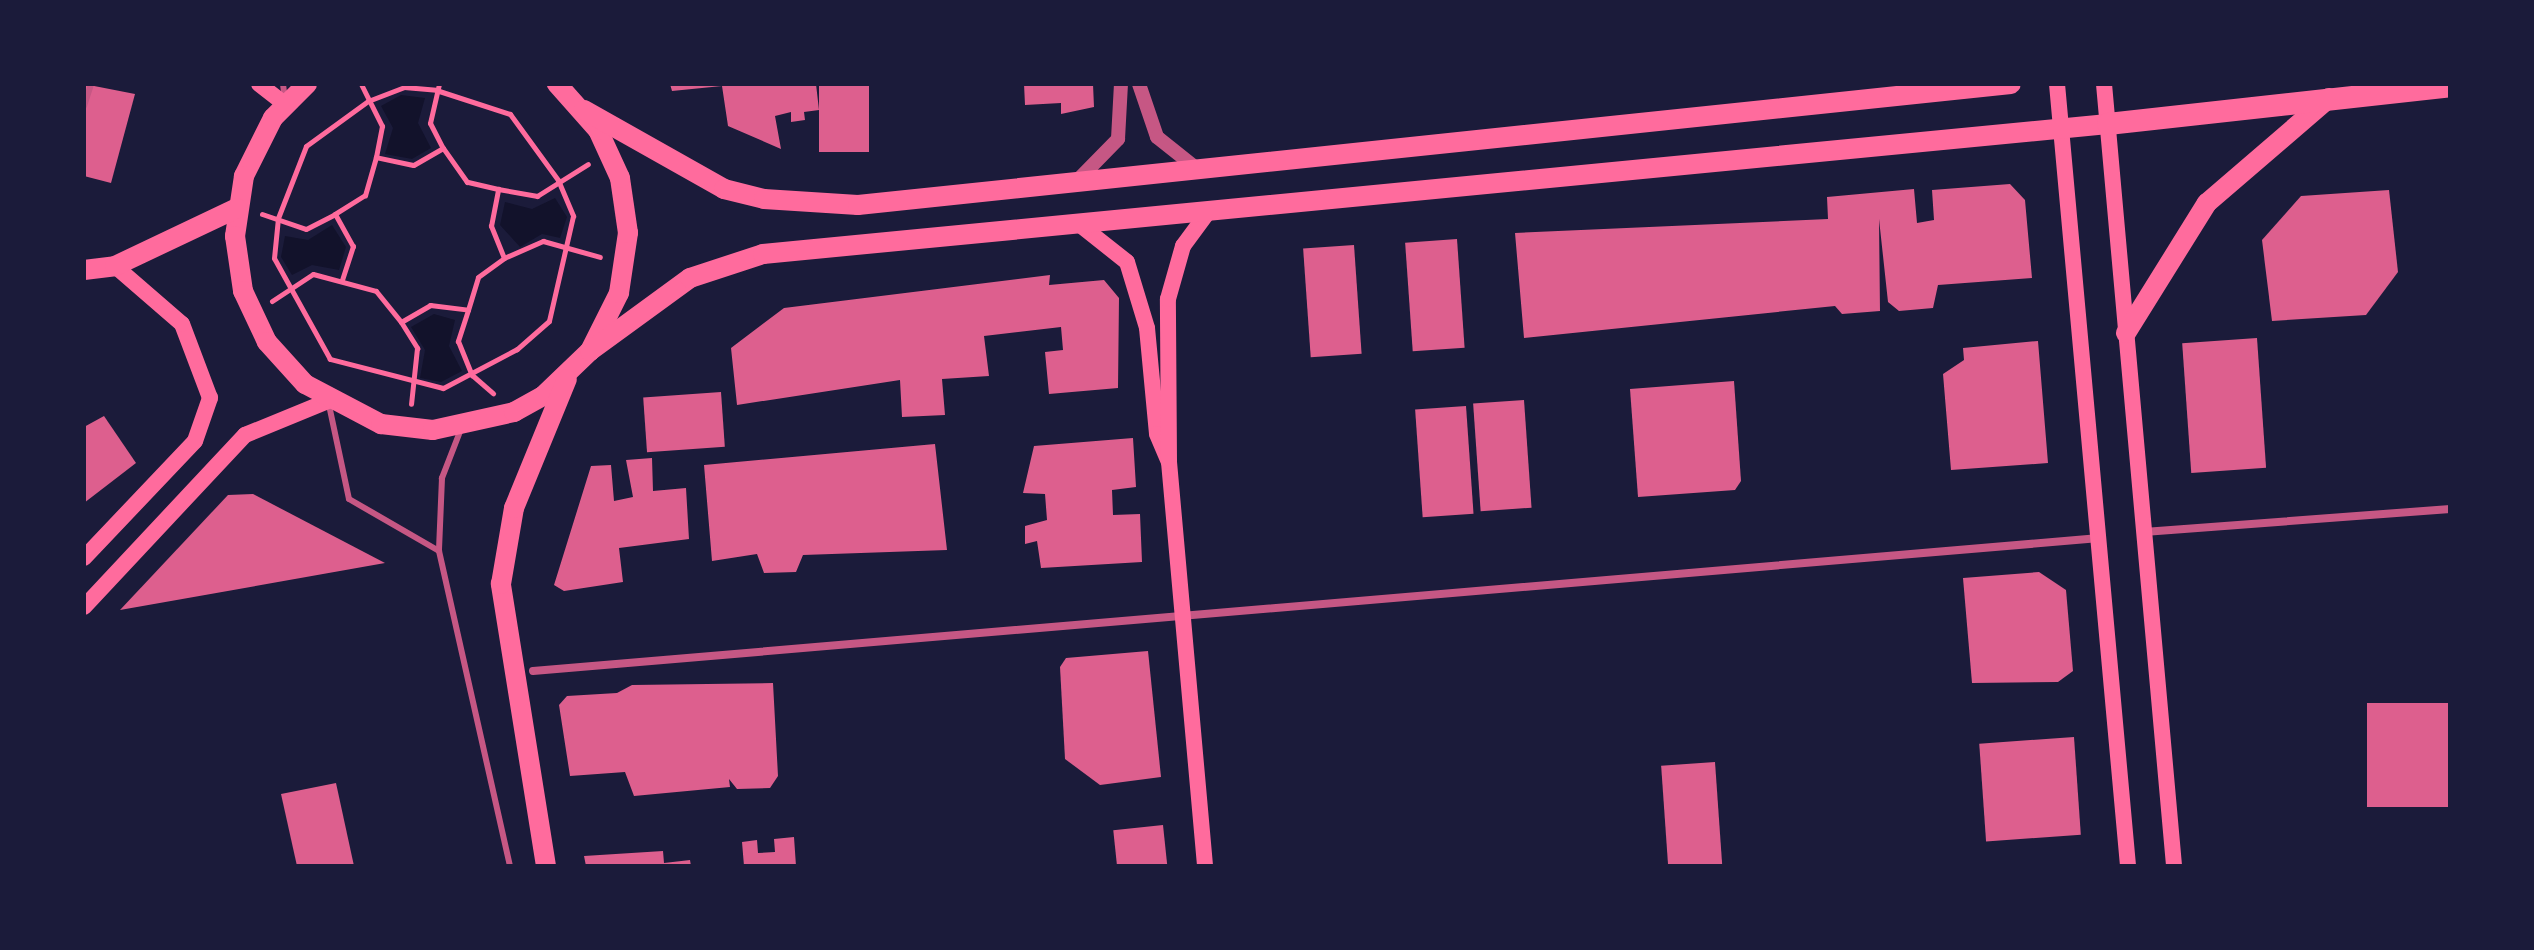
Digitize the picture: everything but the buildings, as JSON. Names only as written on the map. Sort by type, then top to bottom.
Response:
[{"type":"highway","points":[[2108,124],[2450,86]]},
{"type":"main road","points":[[259,84],[284,94]]},
{"type":"main road","points":[[307,84],[284,94],[256,146],[237,208],[237,263],[253,317],[284,364],[328,401],[405,428],[461,428],[514,412],[568,375],[590,351],[607,323],[626,261],[626,205],[610,152],[584,110]]},
{"type":"main road","points":[[557,84],[584,110],[712,184],[764,199],[858,205],[1938,89],[2011,84]]},
{"type":"main road","points":[[2057,84],[2128,866]]},
{"type":"main road","points":[[2104,84],[2174,866]]},
{"type":"main road","points":[[2126,333],[2207,203],[2329,98]]},
{"type":"main road","points":[[590,351],[690,278],[763,254],[2108,124]]},
{"type":"main road","points":[[84,270],[115,266],[237,208]]},
{"type":"main road","points":[[1205,866],[1169,462],[1168,299],[1183,246],[1208,212]]},
{"type":"main road","points":[[1079,224],[1115,245],[1133,275],[1147,328],[1157,434],[1169,462]]},
{"type":"main road","points":[[84,558],[195,441],[210,398],[182,324],[115,266]]},
{"type":"main road","points":[[546,866],[501,584],[514,508],[568,375]]},
{"type":"main road","points":[[84,607],[245,435],[328,401]]},
{"type":"street","points":[[1074,183],[1118,139],[1121,84]]},
{"type":"street","points":[[1139,84],[1164,148],[1203,170]]},
{"type":"street","points":[[2144,532],[2450,509]]},
{"type":"street","points":[[533,671],[2099,538]]},
{"type":"lane","points":[[84,106],[91,84]]},
{"type":"lane","points":[[328,401],[349,499],[439,551]]},
{"type":"lane","points":[[461,428],[442,478],[439,551],[510,866]]},
{"type":"path","points":[[237,208],[306,229],[365,195],[382,126],[361,84]]},
{"type":"path","points":[[404,87],[438,87],[510,114],[558,180],[573,216],[568,252],[549,321],[472,375],[443,388],[330,359],[288,289],[274,258],[278,218],[306,146],[368,101],[404,87]]},
{"type":"path","points":[[438,87],[430,123],[467,182],[537,196],[558,180],[610,152]]},
{"type":"path","points":[[376,157],[413,165],[443,148]]},
{"type":"path","points":[[498,189],[491,226],[504,258]]},
{"type":"path","points":[[335,214],[353,246],[342,280]]},
{"type":"path","points":[[514,412],[472,375],[458,341],[478,277],[504,258],[543,241],[568,252],[626,261]]},
{"type":"path","points":[[253,317],[313,274],[376,291],[417,348],[417,381],[405,428]]},
{"type":"path","points":[[401,322],[430,305],[468,310]]},
{"type":"shaded area","points":[[401,95],[425,98],[418,123],[431,148],[412,159],[385,154],[393,128],[381,106]]},
{"type":"shaded area","points":[[555,198],[567,217],[560,238],[542,234],[520,247],[500,225],[505,202],[532,209]]},
{"type":"shaded area","points":[[332,225],[346,247],[339,270],[312,265],[292,275],[281,257],[285,236],[308,240]]},
{"type":"shaded area","points":[[434,314],[455,320],[449,346],[462,371],[441,382],[420,378],[425,350],[411,327]]}]
